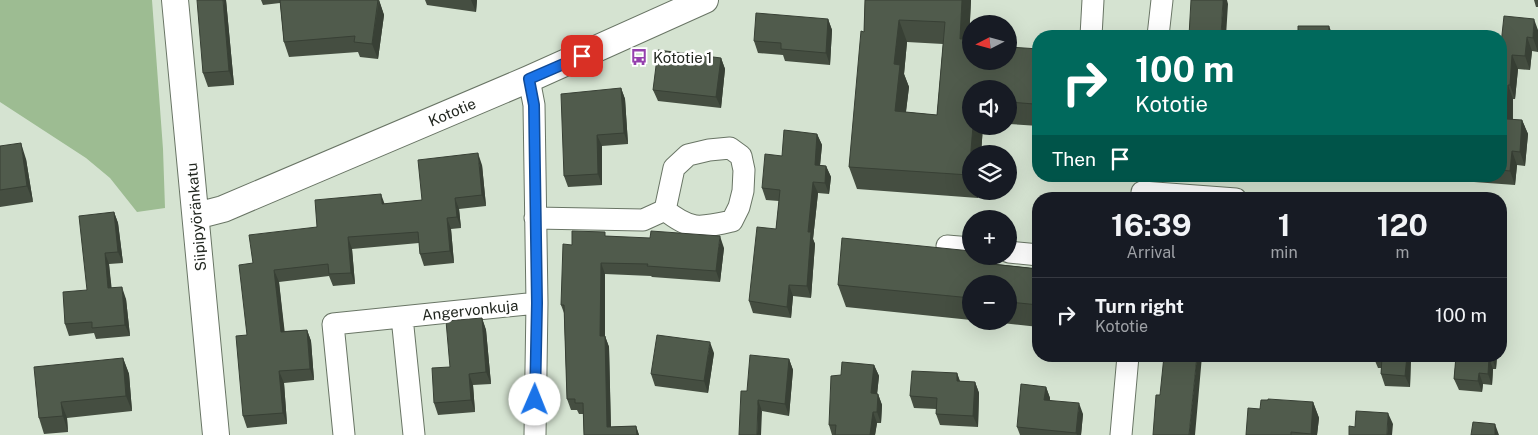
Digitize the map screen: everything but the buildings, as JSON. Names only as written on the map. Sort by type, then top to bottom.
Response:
[{"type":"street","name":"Siipipyöränkatu","points":[[175,0],[216,435]]},
{"type":"street","name":"Kototie","points":[[196,216],[223,209],[529,79],[705,0]]},
{"type":"street","points":[[1092,30],[1093,0]]},
{"type":"street","points":[[1159,30],[1162,0]]},
{"type":"street","points":[[529,79],[534,105],[537,303],[535,435]]},
{"type":"street","points":[[1142,189],[1170,192]]},
{"type":"street","points":[[535,218],[643,220],[665,210]]},
{"type":"street","points":[[947,246],[962,247]]},
{"type":"street","points":[[1017,253],[1032,254]]},
{"type":"street","name":"Angervonkuja","points":[[344,435],[332,324],[537,303]]},
{"type":"street","name":"Angervonkuja","points":[[402,317],[414,435]]},
{"type":"street","points":[[1122,435],[1128,362]]},
{"type":"green space","points":[[0,0],[152,0],[163,149],[165,208],[137,212],[110,178],[86,158],[0,102]]},
{"type":"place","name":"Kototie 1","points":[[639,57]]},
{"type":"route","points":[[535,400],[537,303],[534,105],[529,79],[582,56]]}]
